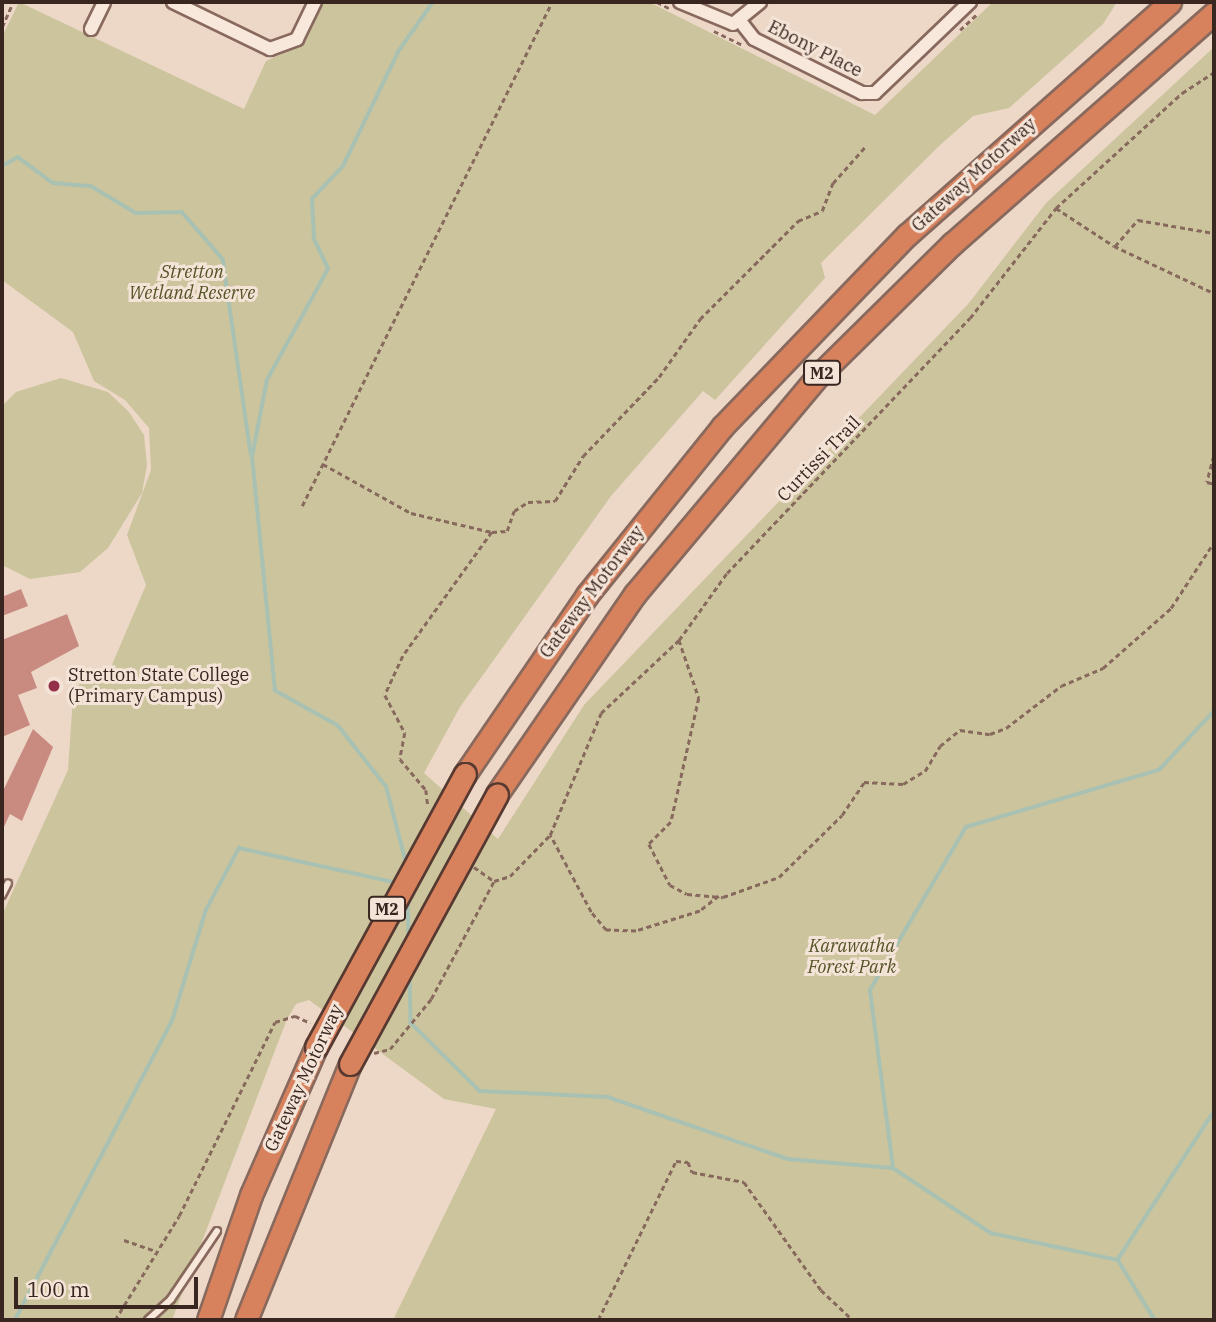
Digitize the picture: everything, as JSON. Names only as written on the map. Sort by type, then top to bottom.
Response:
[{"type":"highway","name":"Gateway Motorway","points":[[208,1320],[256,1183],[316,1047],[465,774],[587,595],[731,417],[898,243],[1170,2]]},
{"type":"highway","name":"Gateway Motorway","points":[[246,1320],[350,1064],[497,793],[635,594],[819,375],[952,244],[1214,13]]},
{"type":"street","points":[[91,29],[104,2]]},
{"type":"street","points":[[173,2],[270,49],[297,39],[315,2]]},
{"type":"street","points":[[679,7],[721,22],[740,21],[760,2]]},
{"type":"street","name":"Ebony Place","points":[[740,21],[754,39],[862,93],[875,93],[975,6]]},
{"type":"lane","points":[[2,895],[8,883]]},
{"type":"lane","points":[[148,1320],[171,1299],[217,1231]]},
{"type":"path","points":[[2,27],[13,2]]},
{"type":"path","points":[[302,506],[552,2]]},
{"type":"path","points":[[657,2],[679,7]]},
{"type":"path","points":[[950,36],[975,6]]},
{"type":"path","points":[[709,28],[755,51]]},
{"type":"path","name":"Curtissi Trail","points":[[550,835],[601,713],[679,640],[727,573],[970,318],[1056,208],[1182,93],[1214,72]]},
{"type":"path","points":[[323,464],[411,513],[492,531],[507,531],[514,511],[528,502],[555,501],[583,456],[659,377],[700,319],[798,221],[822,211],[833,183],[865,147]]},
{"type":"path","points":[[1056,208],[1114,246],[1214,293]]},
{"type":"path","points":[[1114,246],[1138,220],[1212,234],[1214,226]]},
{"type":"path","points":[[1214,456],[1207,482],[1214,484]]},
{"type":"path","points":[[430,810],[423,799],[426,790],[400,759],[405,733],[385,695],[402,656],[492,531]]},
{"type":"path","points":[[465,860],[494,881],[510,876],[550,835],[591,912],[607,930],[636,931],[700,911],[719,896],[779,877],[842,815],[864,782],[903,784],[925,771],[940,746],[960,730],[990,734],[1006,728],[1060,686],[1104,668],[1171,608],[1214,542]]},
{"type":"path","points":[[679,640],[699,698],[671,822],[649,844],[670,885],[687,894],[719,896]]},
{"type":"path","points":[[115,1320],[156,1251],[267,1034]]},
{"type":"path","points":[[598,1320],[676,1161],[688,1162],[692,1172],[744,1182],[795,1245],[821,1290],[853,1320]]},
{"type":"path","points":[[124,1240],[156,1251]]},
{"type":"green space","points":[[19,2],[244,109],[266,61],[304,44],[323,2],[649,2],[875,115],[993,2],[1117,2],[1103,24],[1009,108],[973,116],[939,146],[821,263],[825,278],[715,400],[703,391],[611,496],[460,707],[424,773],[498,839],[584,705],[969,303],[1046,203],[1214,47],[1214,1320],[393,1320],[496,1109],[444,1099],[309,1000],[296,1004],[287,1019],[172,1320],[2,1320],[2,915],[68,770],[73,697],[86,671],[111,667],[146,585],[127,535],[151,470],[149,428],[125,400],[94,381],[73,332],[2,280],[2,37]]},
{"type":"green space","points":[[61,378],[108,392],[129,412],[144,435],[147,465],[142,493],[108,548],[80,572],[30,579],[2,565],[2,406],[16,392]]},
{"type":"building","points":[[21,589],[28,606],[2,616],[2,597]]},
{"type":"building","points":[[67,614],[79,646],[31,672],[37,688],[18,695],[30,725],[2,737],[2,640]]},
{"type":"building","points":[[33,729],[53,747],[22,821],[10,814],[2,831],[2,793]]},
{"type":"waterway","points":[[406,863],[386,787],[338,726],[275,691],[252,457],[267,380],[328,269],[314,239],[312,199],[343,166],[398,52],[433,2]]},
{"type":"waterway","points":[[2,166],[18,157],[53,183],[91,186],[136,213],[182,212],[223,259],[251,453]]},
{"type":"waterway","points":[[893,1168],[870,990],[966,827],[1159,770],[1214,711]]},
{"type":"waterway","points":[[15,1320],[172,1021],[206,910],[239,848],[398,883]]},
{"type":"waterway","points":[[408,895],[409,936]]},
{"type":"waterway","points":[[410,972],[411,1023],[480,1091],[608,1097],[788,1159],[893,1168],[991,1233],[1118,1260],[1155,1320]]},
{"type":"waterway","points":[[1118,1259],[1214,1111]]},
{"type":"place","name":"Stretton State College (Primary Campus)","points":[[54,686]]},
{"type":"park label","name":"Stretton Wetland Reserve","points":[[192,283]]},
{"type":"park label","name":"Karawatha Forest Park","points":[[852,957]]}]
